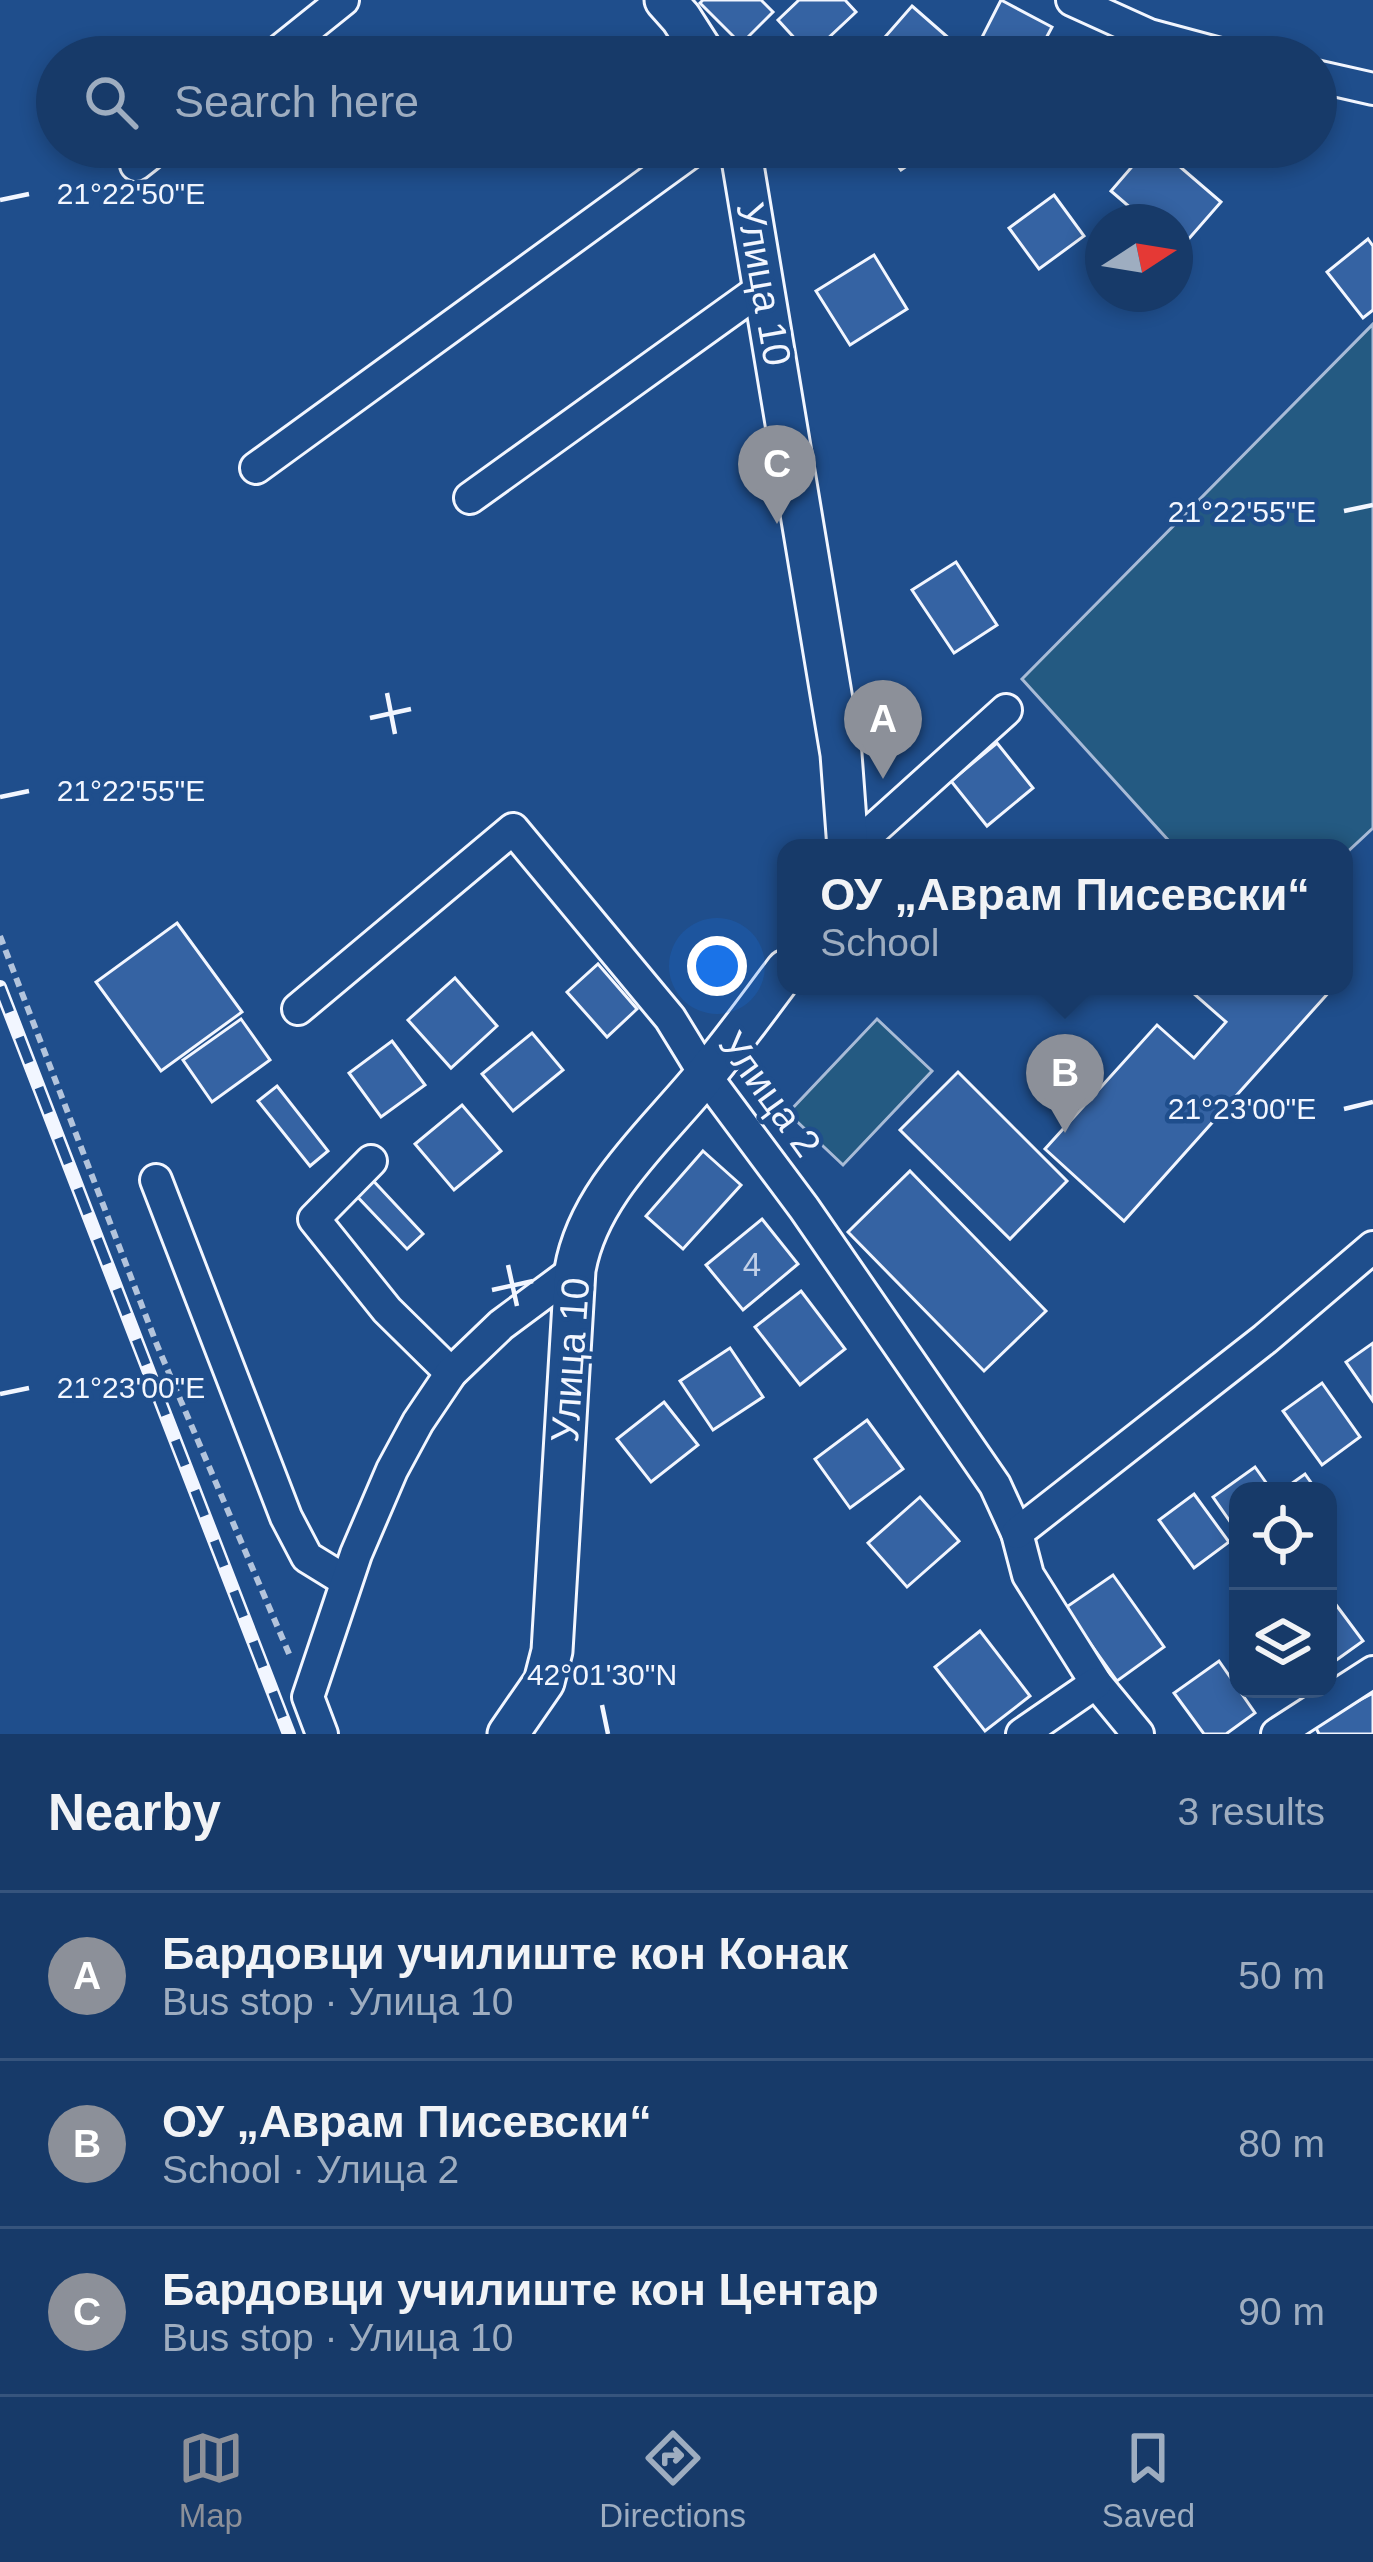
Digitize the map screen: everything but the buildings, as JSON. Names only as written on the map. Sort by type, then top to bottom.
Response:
[{"type":"street","points":[[299,36],[344,0]]},
{"type":"street","points":[[665,0],[691,36]]},
{"type":"street","points":[[1072,0],[1153,36]]},
{"type":"street","points":[[1337,81],[1373,89]]},
{"type":"street","points":[[256,468],[669,168]]},
{"type":"street","name":"Улица 10","points":[[744,168],[841,754],[849,839]]},
{"type":"street","points":[[470,498],[765,286]]},
{"type":"street","points":[[860,839],[1006,710]]},
{"type":"street","name":"Улица 2","points":[[298,1010],[513,829],[670,1018],[705,1075],[804,1208],[995,1485],[1017,1532],[1028,1575],[1096,1682],[1138,1734]]},
{"type":"street","name":"Улица 10","points":[[508,1734],[544,1682],[552,1651],[578,1249],[617,1180],[777,982]]},
{"type":"street","points":[[371,1161],[314,1219],[387,1310],[452,1373]]},
{"type":"street","points":[[156,1180],[286,1517],[307,1557],[346,1580]]},
{"type":"street","points":[[1017,1532],[1265,1339],[1373,1247]]},
{"type":"street","points":[[322,1734],[308,1697],[346,1580],[392,1470],[418,1422],[452,1373],[501,1325],[575,1270]]},
{"type":"street","points":[[1277,1734],[1373,1672]]},
{"type":"street","points":[[1022,1734],[1096,1682]]},
{"type":"path","points":[[0,936],[157,1345],[308,1697]]},
{"type":"shaded area","points":[[1373,324],[1373,828],[1353,847],[1353,839],[1167,839],[1022,679]]},
{"type":"shaded area","points":[[877,1019],[932,1071],[843,1165],[788,1113]]},
{"type":"railway","points":[[0,987],[289,1734]]},
{"type":"place","name":"Бардовци училиште кон Центар","points":[[777,524]]},
{"type":"place","name":"Бардовци училиште кон Конак","points":[[883,779]]},
{"type":"place","name":"ОУ „Аврам Писевски“","points":[[1065,1133]]}]
